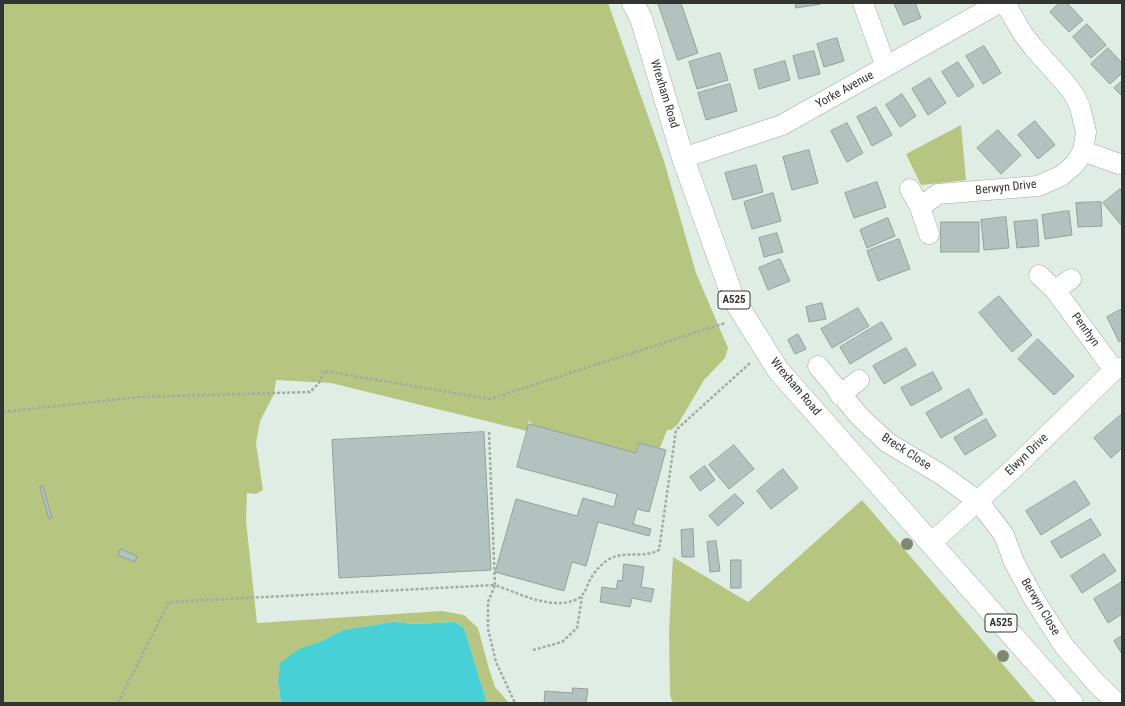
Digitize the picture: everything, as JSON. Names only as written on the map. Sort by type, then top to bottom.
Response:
[{"type":"main road","name":"Wrexham Road","points":[[633,3],[641,18],[683,158],[733,298],[778,370],[1072,703]]},
{"type":"street","points":[[863,3],[886,67]]},
{"type":"street","name":"Yorke Avenue","points":[[683,158],[782,125],[998,3]]},
{"type":"street","name":"Berwyn Drive","points":[[920,207],[938,194],[1038,186],[1061,176],[1074,164],[1083,151],[1086,132],[1080,107],[1075,96],[1023,34],[1005,3]]},
{"type":"street","points":[[1083,151],[1119,164]]},
{"type":"street","points":[[910,189],[920,207],[929,234]]},
{"type":"street","name":"Penrhyn","points":[[1039,275],[1063,285],[1118,368]]},
{"type":"street","name":"Breck Close","points":[[818,366],[840,395],[860,417],[888,443],[942,475],[978,501]]},
{"type":"street","name":"Elwyn Drive","points":[[931,543],[1012,470],[1118,368]]},
{"type":"street","points":[[840,395],[859,380]]},
{"type":"street","name":"Berwyn Close","points":[[978,501],[1004,535],[1014,562],[1034,598],[1064,646],[1096,683],[1117,703]]},
{"type":"path","points":[[3,412],[139,397],[310,392],[319,382],[324,371],[490,399],[745,317]]},
{"type":"path","points":[[532,650],[562,642],[577,628],[582,596],[592,575],[599,566],[618,555],[652,554],[660,550],[676,430],[765,349]]},
{"type":"path","points":[[489,432],[495,585],[488,602],[488,629],[496,662],[515,703]]},
{"type":"path","points":[[118,703],[169,602],[495,585],[543,602],[558,604],[573,601],[582,596]]},
{"type":"green space","points":[[3,3],[608,3],[664,161],[696,273],[728,348],[725,358],[704,380],[678,424],[671,430],[667,430],[660,448],[639,443],[636,453],[532,425],[529,420],[527,431],[331,383],[276,380],[274,394],[260,421],[256,443],[263,490],[256,494],[247,493],[246,521],[257,623],[442,611],[464,615],[478,628],[495,687],[509,703],[487,703],[464,628],[455,622],[415,624],[393,622],[343,630],[322,641],[278,682],[281,703],[3,703]]},
{"type":"green space","points":[[961,125],[966,180],[921,185],[906,154]]},
{"type":"green space","points":[[862,500],[1036,703],[673,703],[670,695],[669,632],[673,557],[748,602]]},
{"type":"water","points":[[393,622],[415,624],[455,622],[464,628],[487,703],[281,703],[278,682],[280,663],[299,649],[322,641],[343,630]]},
{"type":"building","points":[[658,3],[681,3],[698,53],[678,60]]},
{"type":"building","points":[[796,3],[821,3],[821,4],[796,8]]},
{"type":"building","points":[[894,3],[915,3],[921,18],[904,25]]},
{"type":"building","points":[[1060,3],[1067,3],[1083,20],[1069,32],[1050,12]]},
{"type":"building","points":[[1087,24],[1106,45],[1091,58],[1073,37]]},
{"type":"building","points":[[837,38],[844,61],[824,67],[817,44]]},
{"type":"building","points":[[984,46],[1001,73],[983,84],[966,56]]},
{"type":"building","points":[[1108,48],[1122,63],[1122,73],[1110,84],[1091,64]]},
{"type":"building","points":[[814,51],[820,74],[799,79],[793,56]]},
{"type":"building","points":[[720,53],[728,80],[697,89],[689,62]]},
{"type":"building","points":[[785,61],[790,80],[759,89],[754,70]]},
{"type":"building","points":[[958,62],[974,86],[958,97],[942,72]]},
{"type":"building","points":[[930,78],[946,103],[928,115],[912,89]]},
{"type":"building","points":[[1122,81],[1122,96],[1114,88]]},
{"type":"building","points":[[730,84],[737,111],[706,120],[698,93]]},
{"type":"building","points":[[902,94],[916,116],[900,127],[886,105]]},
{"type":"building","points":[[876,107],[892,135],[872,146],[857,117]]},
{"type":"building","points":[[1035,121],[1055,145],[1038,159],[1018,135]]},
{"type":"building","points":[[847,123],[863,153],[847,162],[831,131]]},
{"type":"building","points":[[998,130],[1021,155],[1001,174],[977,148]]},
{"type":"building","points":[[809,150],[818,183],[792,190],[783,157]]},
{"type":"building","points":[[756,165],[763,192],[733,200],[725,173]]},
{"type":"building","points":[[877,182],[886,207],[854,218],[845,193]]},
{"type":"building","points":[[1120,189],[1122,191],[1122,226],[1103,203]]},
{"type":"building","points":[[773,193],[781,221],[752,229],[744,202]]},
{"type":"building","points":[[1101,202],[1102,226],[1078,227],[1076,203]]},
{"type":"building","points":[[1069,211],[1072,235],[1045,239],[1042,215]]},
{"type":"building","points":[[1006,217],[1009,248],[984,250],[981,220]]},
{"type":"building","points":[[888,218],[895,236],[867,248],[860,230]]},
{"type":"building","points":[[1037,220],[1039,246],[1017,248],[1014,222]]},
{"type":"building","points":[[941,222],[979,222],[979,252],[941,252]]},
{"type":"building","points":[[777,233],[783,252],[764,257],[759,238]]},
{"type":"building","points":[[899,239],[910,269],[878,281],[867,251]]},
{"type":"building","points":[[780,259],[790,281],[768,290],[759,268]]},
{"type":"building","points":[[999,296],[1032,335],[1012,352],[979,313]]},
{"type":"building","points":[[822,303],[826,319],[809,322],[806,307]]},
{"type":"building","points":[[858,308],[869,326],[832,348],[821,329]]},
{"type":"building","points":[[1122,309],[1122,340],[1119,342],[1107,317]]},
{"type":"building","points":[[882,322],[892,339],[850,364],[840,347]]},
{"type":"building","points":[[798,334],[806,349],[795,354],[788,340]]},
{"type":"building","points":[[1038,339],[1074,376],[1054,395],[1018,359]]},
{"type":"building","points":[[906,348],[916,365],[884,384],[873,366]]},
{"type":"building","points":[[933,372],[942,389],[911,406],[901,388]]},
{"type":"building","points":[[969,389],[983,414],[941,438],[926,413]]},
{"type":"building","points":[[1122,414],[1122,448],[1111,458],[1094,438]]},
{"type":"building","points":[[986,419],[996,436],[965,455],[954,438]]},
{"type":"building","points":[[529,424],[636,453],[639,443],[666,450],[649,512],[637,509],[633,524],[651,529],[649,536],[598,522],[586,566],[572,562],[564,591],[495,572],[516,499],[577,516],[583,498],[614,507],[617,494],[517,467]]},
{"type":"building","points":[[484,432],[491,570],[339,578],[332,440]]},
{"type":"building","points":[[734,445],[754,469],[729,489],[709,465]]},
{"type":"building","points":[[705,466],[715,480],[700,491],[690,477]]},
{"type":"building","points":[[783,469],[798,488],[771,509],[757,491]]},
{"type":"building","points":[[1075,481],[1090,504],[1041,535],[1026,511]]},
{"type":"building","points":[[43,486],[52,518],[49,519],[40,487]]},
{"type":"building","points":[[735,494],[744,503],[718,526],[709,516]]},
{"type":"building","points":[[1091,519],[1101,535],[1061,558],[1051,542]]},
{"type":"building","points":[[693,529],[694,557],[682,557],[681,530]]},
{"type":"building","points":[[716,541],[720,571],[710,572],[707,542]]},
{"type":"building","points":[[121,549],[137,556],[135,562],[118,555]]},
{"type":"building","points":[[1104,554],[1116,571],[1082,593],[1071,576]]},
{"type":"building","points":[[731,560],[741,560],[741,588],[731,588]]},
{"type":"building","points":[[624,564],[644,567],[641,587],[654,589],[651,602],[632,598],[630,607],[600,602],[602,587],[616,589],[618,580],[622,581]]},
{"type":"building","points":[[1122,582],[1122,614],[1108,623],[1094,599]]},
{"type":"building","points":[[1122,636],[1122,654],[1114,641]]},
{"type":"building","points":[[573,688],[588,689],[586,703],[544,703],[545,691],[572,693]]}]
